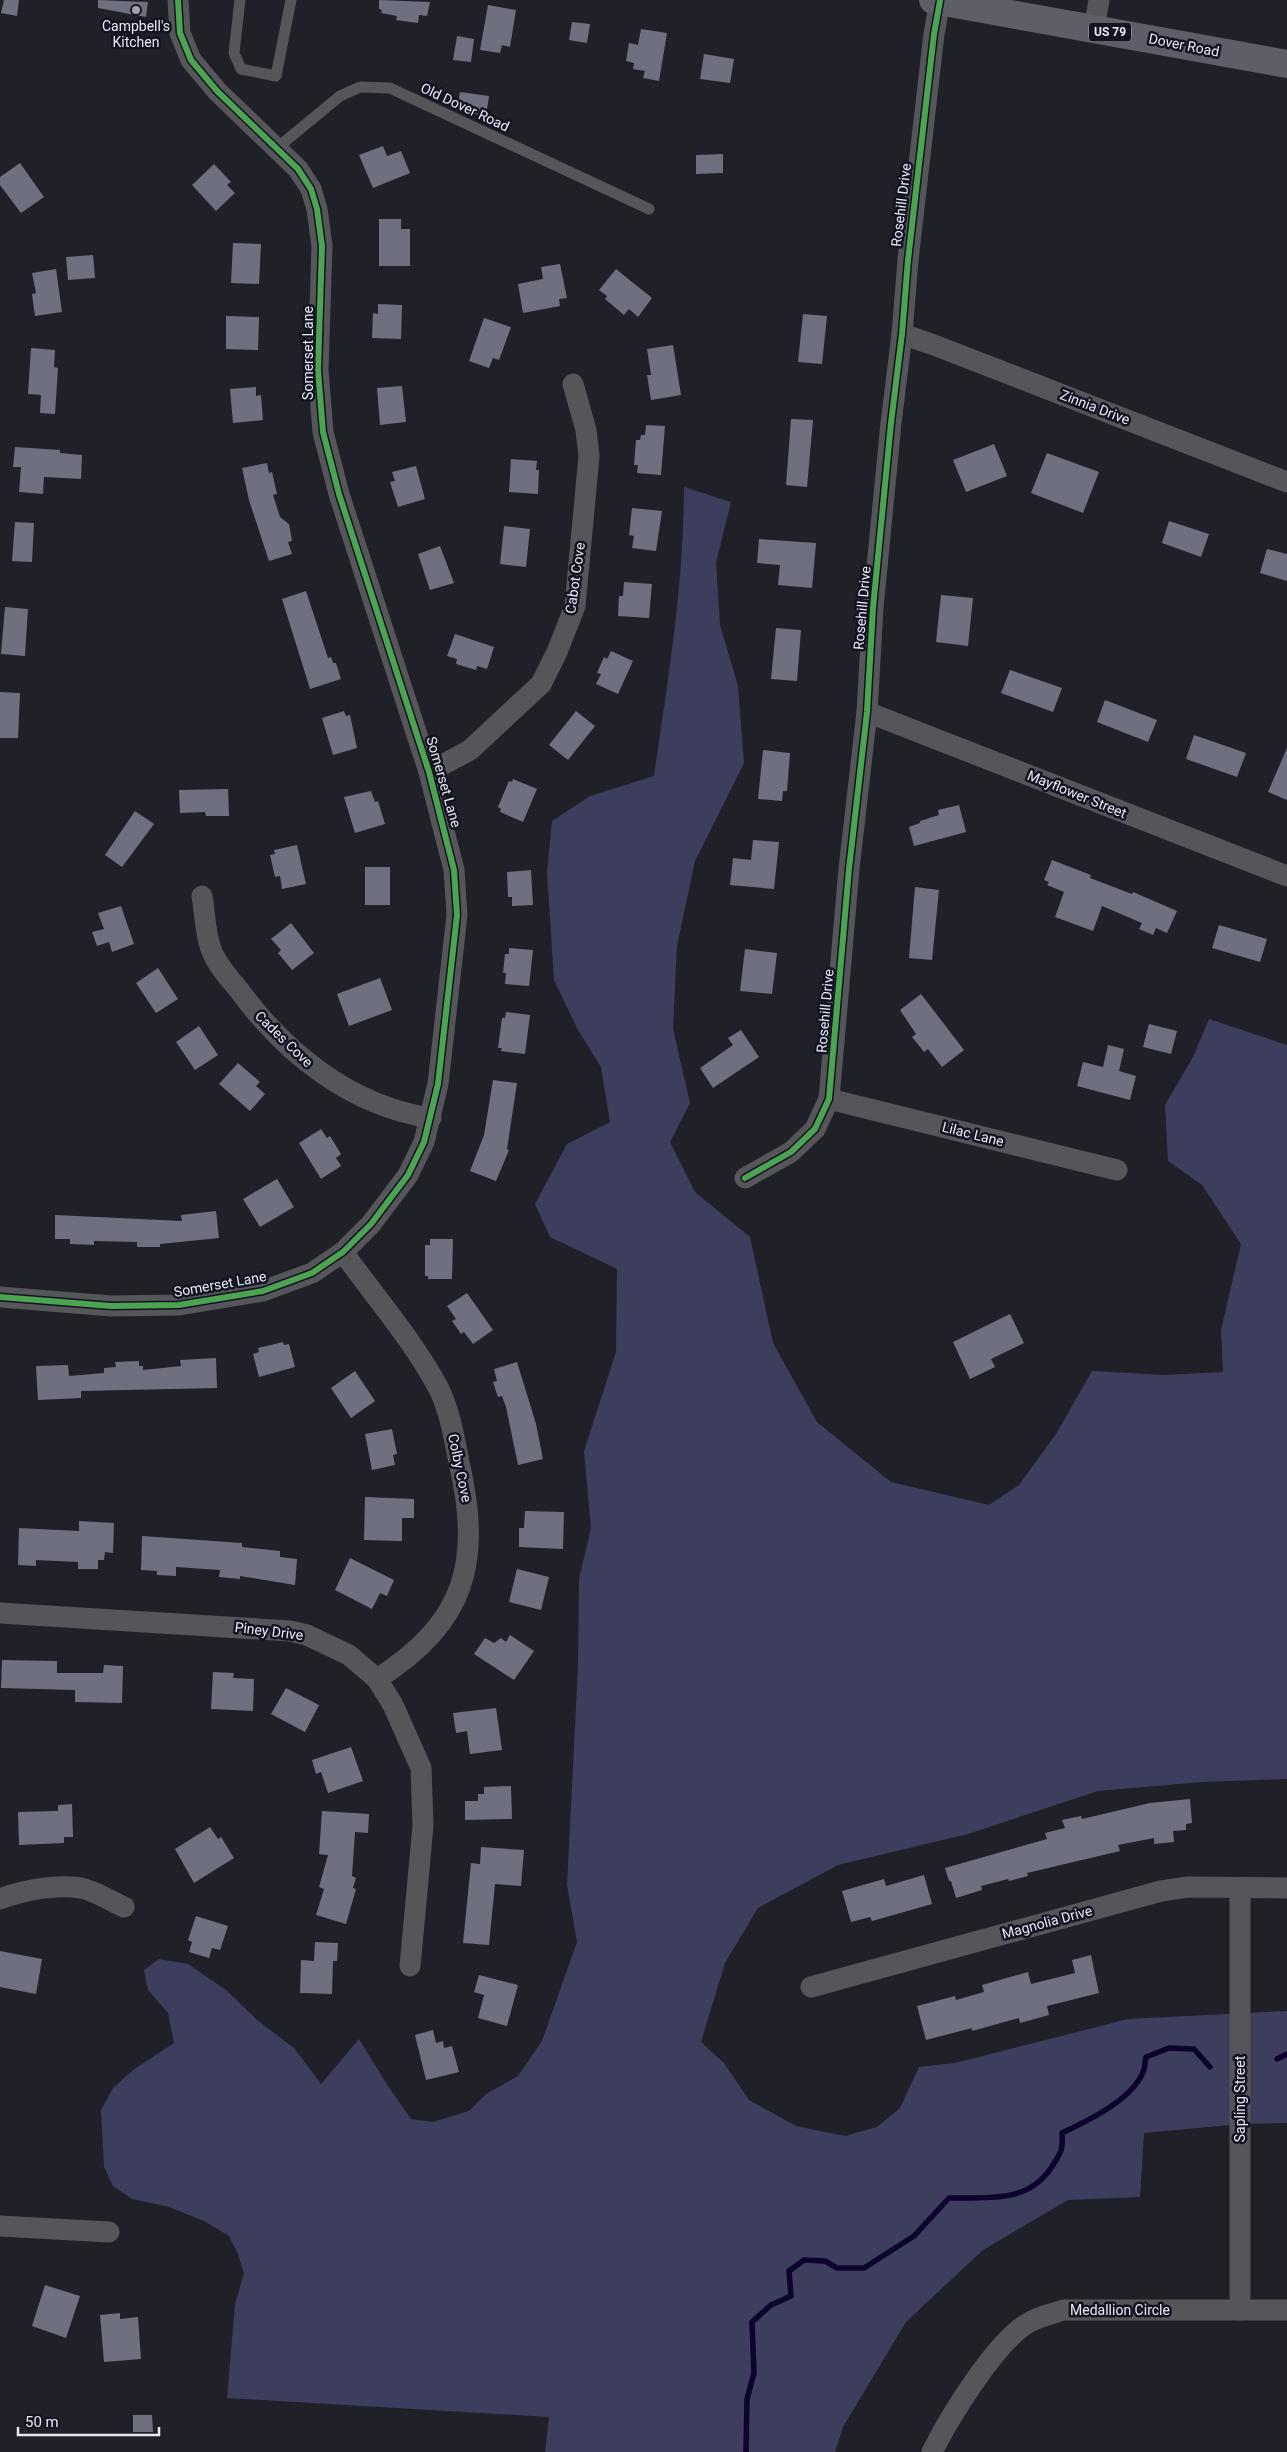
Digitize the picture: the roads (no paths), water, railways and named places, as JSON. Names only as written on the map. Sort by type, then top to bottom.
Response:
[{"type":"main road","name":"Dover Road","points":[[936,1],[1287,64]]},
{"type":"street","name":"Somerset Lane","points":[[0,1298],[111,1306],[179,1305],[263,1291],[312,1273],[344,1252],[371,1224],[408,1174],[424,1142],[438,1084],[457,899],[450,850],[429,772],[339,494],[323,432],[318,370],[322,246],[317,209],[311,189],[298,169],[218,91],[191,60],[180,33],[178,0]]},
{"type":"street","points":[[1094,29],[1099,0]]},
{"type":"street","name":"Rosehill Drive","points":[[745,1178],[791,1152],[815,1130],[829,1099],[849,869],[867,712],[873,608],[890,433],[934,34],[936,1]]},
{"type":"street","name":"Zinnia Drive","points":[[902,334],[1287,482]]},
{"type":"street","name":"Cabot Cove","points":[[429,772],[470,750],[540,684],[567,628],[575,606],[589,456],[586,430],[574,384]]},
{"type":"street","name":"Mayflower Street","points":[[867,712],[1287,876]]},
{"type":"street","name":"Cades Cove","points":[[202,896],[211,949],[248,1004],[278,1036],[308,1064],[350,1091],[403,1114],[431,1118]]},
{"type":"street","name":"Lilac Lane","points":[[829,1099],[1117,1170]]},
{"type":"street","name":"Colby Cove","points":[[344,1252],[428,1370],[440,1391],[448,1412],[469,1505],[469,1541],[460,1590],[447,1614],[410,1656],[377,1679]]},
{"type":"street","name":"Piney Drive","points":[[0,1612],[290,1631],[307,1635],[349,1655],[377,1679],[393,1705],[421,1768],[423,1826],[410,1966]]},
{"type":"street","name":"Magnolia Drive","points":[[812,1987],[1161,1891],[1188,1887],[1287,1888]]},
{"type":"street","points":[[0,1899],[16,1893],[37,1890],[80,1888],[124,1907]]},
{"type":"street","name":"Sapling Street","points":[[1240,1888],[1240,2310]]},
{"type":"street","points":[[0,2226],[109,2232]]},
{"type":"street","name":"Medallion Circle","points":[[932,2452],[945,2426],[1003,2343],[1029,2322],[1062,2310],[1287,2310]]},
{"type":"lane","points":[[240,0],[234,53],[241,69],[276,76],[291,0]]},
{"type":"lane","name":"Old Dover Road","points":[[277,148],[340,96],[360,87],[390,88],[649,209]]},
{"type":"waterway","points":[[746,2452],[747,2399],[754,2373],[752,2322],[771,2305],[791,2296],[789,2271],[804,2260],[825,2261],[837,2268],[864,2268],[914,2236],[949,2198],[992,2198],[1018,2193],[1030,2188],[1041,2180],[1059,2155],[1062,2148],[1062,2133],[1108,2108],[1129,2092],[1143,2072],[1146,2057],[1169,2048],[1194,2049],[1210,2067]]},
{"type":"waterway","points":[[1277,2059],[1287,2054]]},
{"type":"place","name":"Campbell's Kitchen","points":[[136,10]]}]
